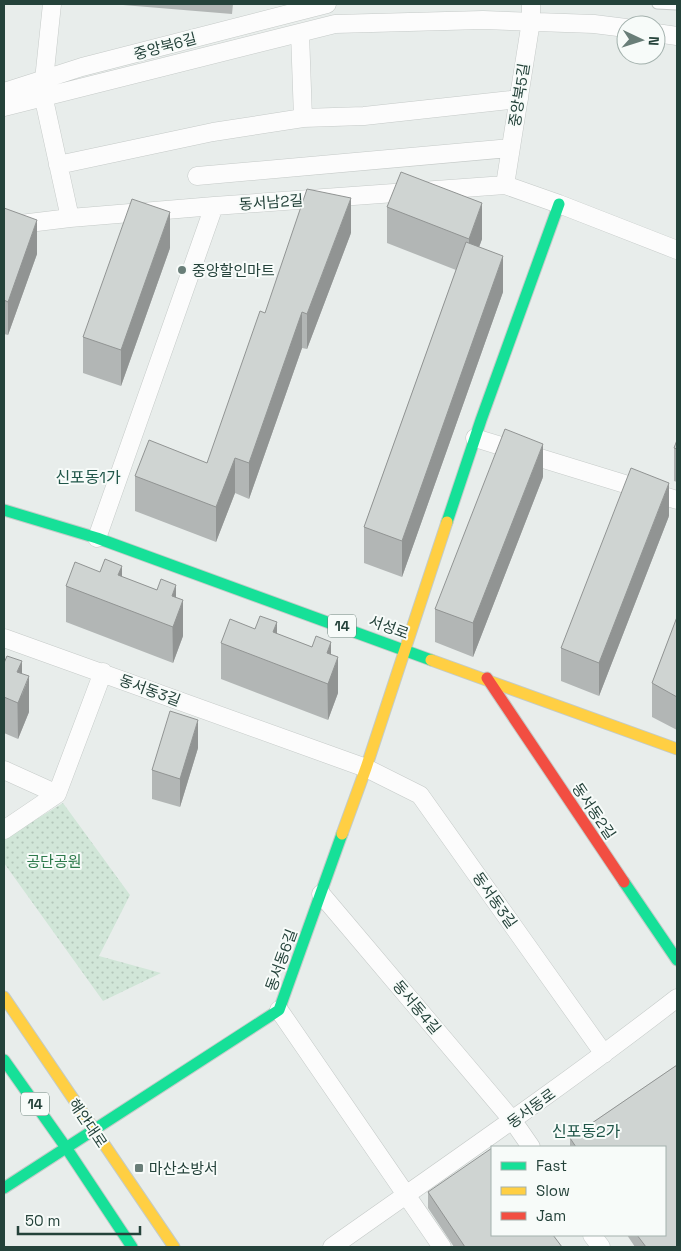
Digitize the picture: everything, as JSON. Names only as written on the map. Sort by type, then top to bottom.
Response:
[{"type":"main road","name":"동서동6길","points":[[4,1188],[94,1132],[279,1010],[366,768],[475,438],[559,204]]},
{"type":"main road","name":"서성로","points":[[4,510],[97,538],[487,678],[677,749]]},
{"type":"main road","name":"동서동2길","points":[[487,678],[677,960]]},
{"type":"main road","name":"해안대로","points":[[4,997],[174,1247]]},
{"type":"main road","name":"14","points":[[4,1060],[67,1149]]},
{"type":"main road","points":[[67,1149],[132,1247]]},
{"type":"street","points":[[52,4],[44,88],[45,104],[70,218]]},
{"type":"street","name":"중앙북6길","points":[[4,92],[44,88],[82,67],[321,4]]},
{"type":"street","name":"중앙북5길","points":[[505,185],[531,21],[531,4]]},
{"type":"street","points":[[4,107],[44,88],[334,24],[483,20],[594,24],[616,27]]},
{"type":"street","points":[[300,33],[303,118]]},
{"type":"street","points":[[58,165],[213,132],[303,118],[364,116],[519,99]]},
{"type":"street","points":[[198,176],[511,148]]},
{"type":"street","name":"동서남2길","points":[[4,226],[70,218],[214,206],[505,185],[677,250]]},
{"type":"street","points":[[97,538],[214,206]]},
{"type":"street","points":[[475,438],[677,500]]},
{"type":"street","name":"동서동3길","points":[[4,638],[366,768],[420,795],[604,1054]]},
{"type":"street","points":[[4,830],[57,794],[103,672]]},
{"type":"street","points":[[4,770],[57,794]]},
{"type":"street","name":"동서동4길","points":[[321,894],[512,1121],[530,1146]]},
{"type":"street","name":"동서동로","points":[[332,1247],[512,1121],[677,998]]},
{"type":"street","points":[[279,1010],[442,1247]]},
{"type":"street","points":[[593,1236],[601,1247]]},
{"type":"lane","points":[[657,4],[677,5]]},
{"type":"green space","name":"공단공원","points":[[63,803],[130,895],[99,956],[161,973],[103,1001],[4,863],[4,839]]},
{"type":"building","points":[[401,172],[482,203],[469,239],[387,207]]},
{"type":"building","points":[[307,189],[351,198],[307,314],[302,312],[249,463],[235,458],[216,507],[135,476],[149,440],[207,463],[260,311],[265,313]]},
{"type":"building","points":[[132,199],[170,212],[121,350],[83,337]]},
{"type":"building","points":[[4,208],[37,220],[8,302],[4,300]]},
{"type":"building","points":[[466,242],[503,256],[402,541],[364,527]]},
{"type":"building","points":[[505,429],[543,444],[473,623],[435,609]]},
{"type":"building","points":[[631,468],[669,483],[599,663],[561,648]]},
{"type":"building","points":[[105,559],[122,566],[118,575],[157,590],[161,579],[176,585],[172,596],[183,600],[173,627],[66,586],[75,562],[100,572]]},
{"type":"building","points":[[260,616],[277,622],[273,632],[312,647],[316,636],[331,642],[327,653],[338,657],[328,684],[221,643],[230,619],[255,629]]},
{"type":"building","points":[[677,617],[677,697],[652,683]]},
{"type":"building","points":[[7,656],[22,661],[17,672],[29,676],[18,703],[4,697],[4,663]]},
{"type":"building","points":[[170,711],[198,720],[180,779],[152,770]]},
{"type":"building","points":[[677,1065],[677,1247],[646,1247],[638,1236],[666,1236],[666,1146],[575,1146],[570,1138]]},
{"type":"building","points":[[491,1149],[491,1236],[554,1236],[562,1247],[465,1247],[428,1192]]},
{"type":"traffic: fast","points":[[447,522],[481,420],[559,204]]},
{"type":"traffic: fast","points":[[4,510],[97,538],[431,660]]},
{"type":"traffic: fast","points":[[4,1188],[279,1010],[342,834]]},
{"type":"traffic: fast","points":[[624,882],[677,960]]},
{"type":"traffic: fast","points":[[4,1060],[67,1149],[132,1247]]},
{"type":"traffic: slow","points":[[342,834],[366,768],[447,522]]},
{"type":"traffic: slow","points":[[431,660],[677,749]]},
{"type":"traffic: slow","points":[[4,997],[174,1247]]},
{"type":"traffic: jam","points":[[487,678],[624,882]]},
{"type":"place","name":"중앙할인마트","points":[[182,270]]},
{"type":"place","name":"마산소방서","points":[[139,1168]]},
{"type":"district","name":"신포동1가","points":[[88,477]]},
{"type":"district","name":"신포동2가","points":[[586,1131]]}]
